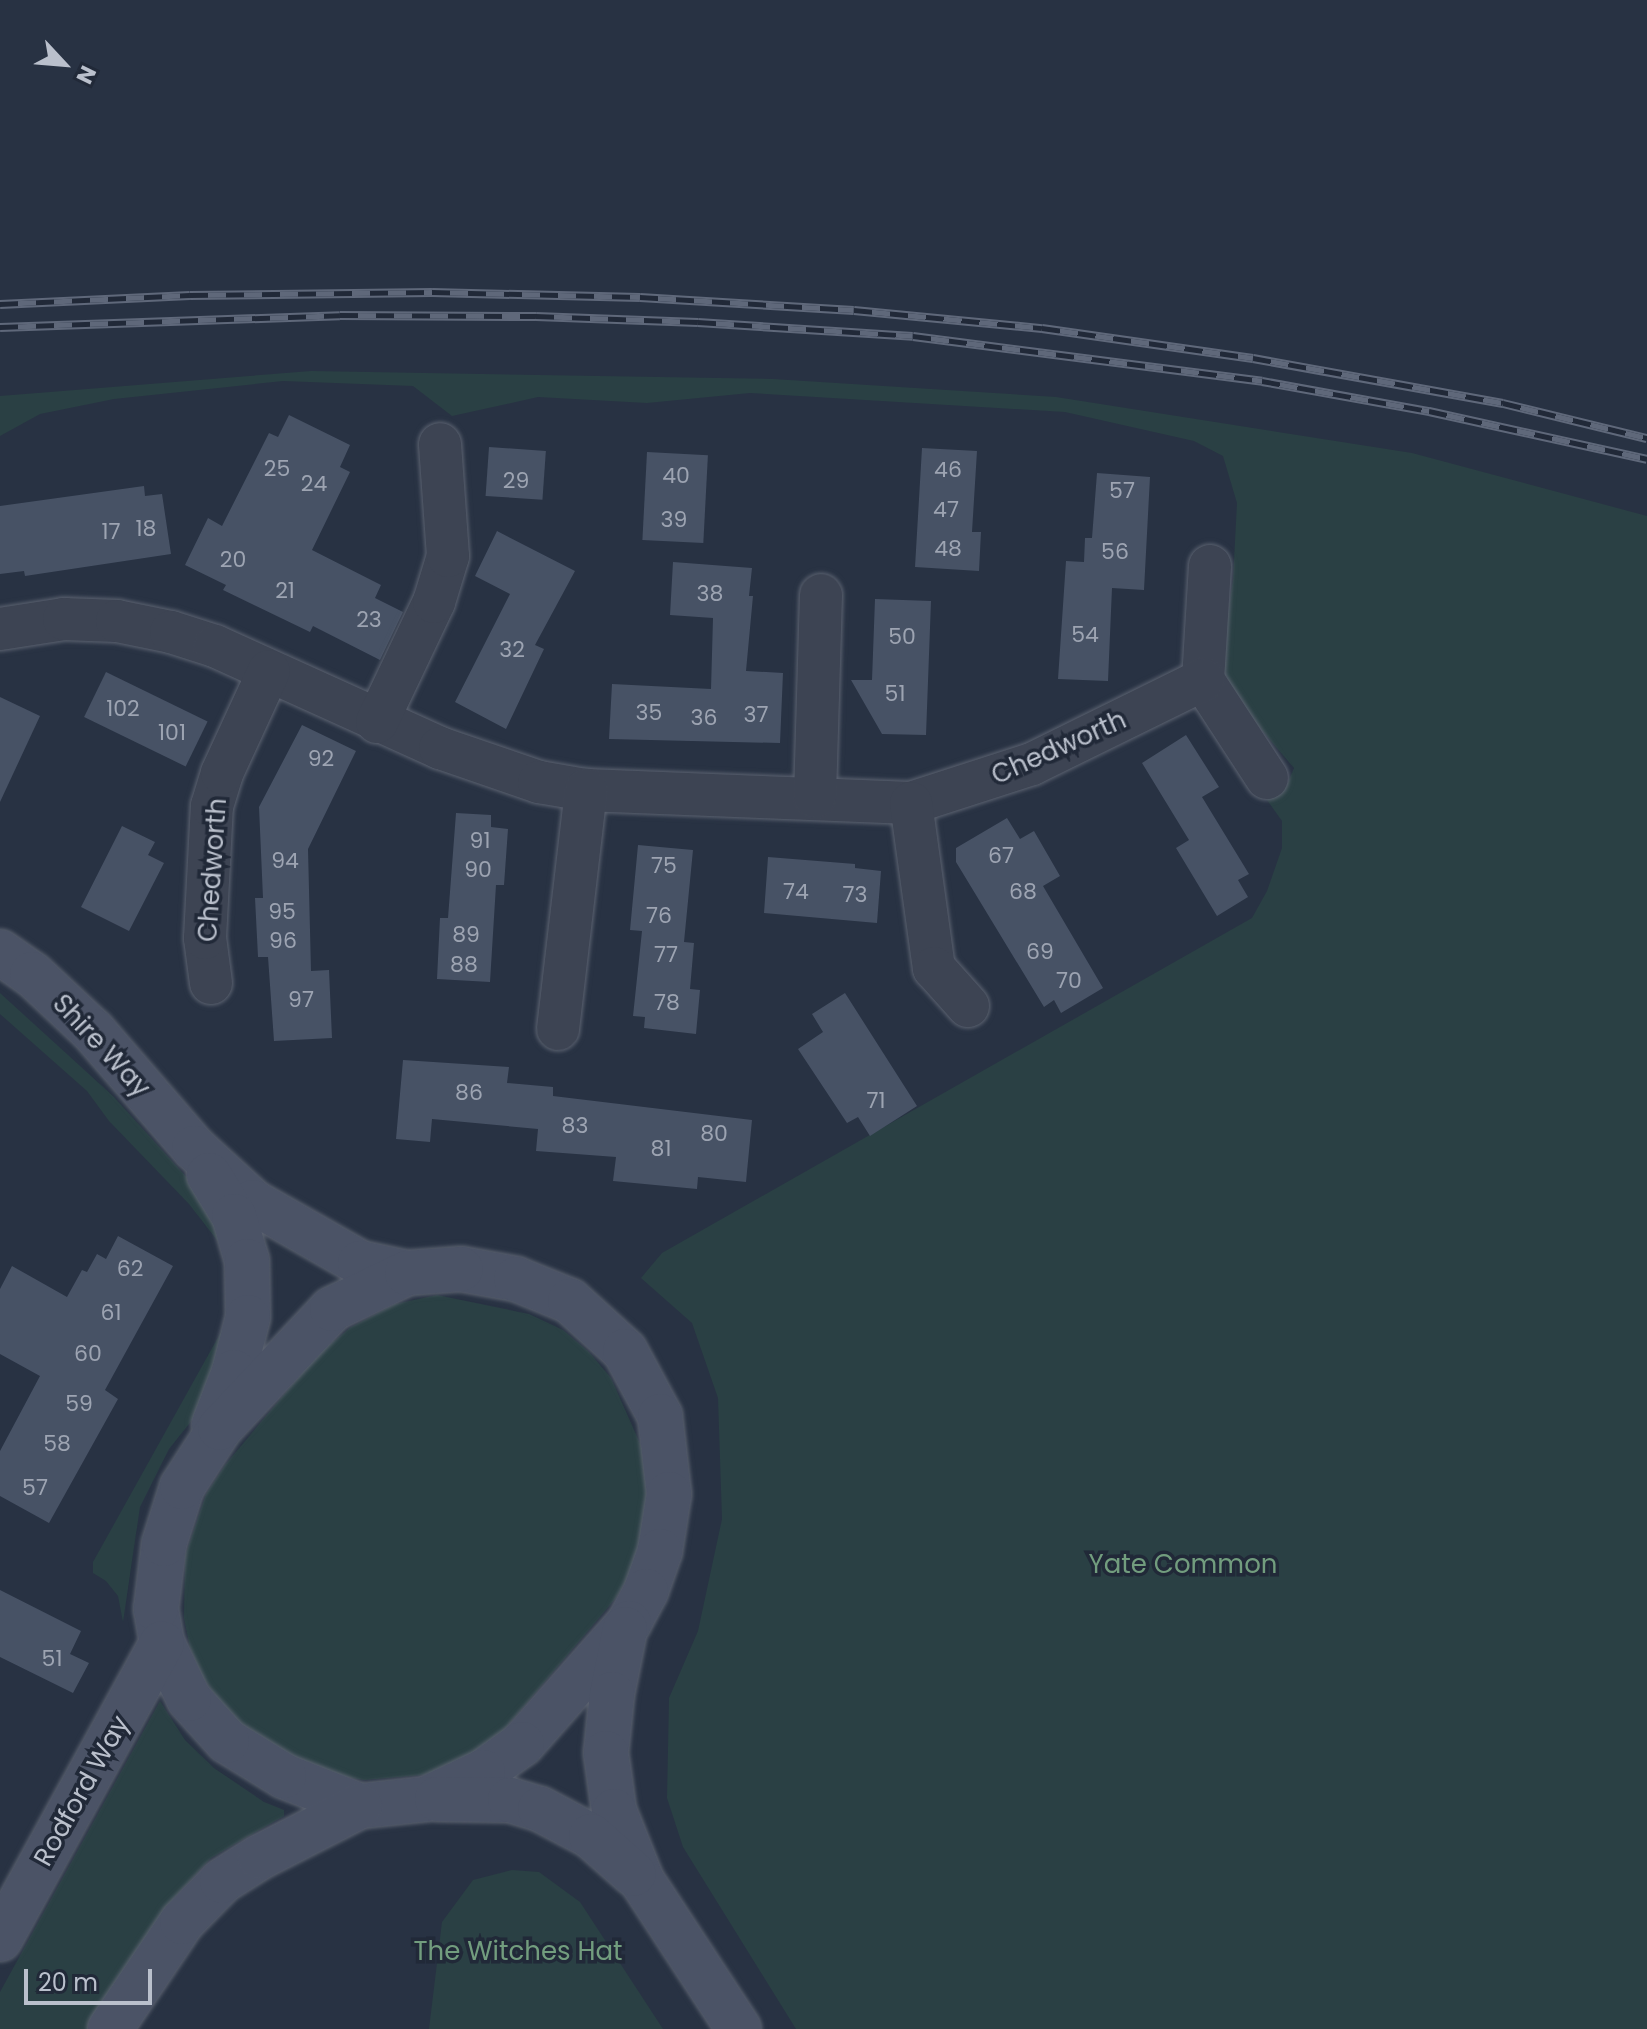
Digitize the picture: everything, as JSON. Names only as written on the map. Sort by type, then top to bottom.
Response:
[{"type":"street","points":[[377,722],[434,602],[448,556],[440,444]]},
{"type":"street","points":[[1210,566],[1203,680],[1267,778]]},
{"type":"street","points":[[815,797],[821,595]]},
{"type":"street","name":"Chedworth","points":[[0,629],[64,619],[117,621],[215,646],[440,748],[539,782],[586,790],[911,803],[1032,764],[1203,680]]},
{"type":"street","name":"Chedworth","points":[[211,983],[205,938],[212,806],[222,773],[269,671]]},
{"type":"street","points":[[558,1029],[586,790]]},
{"type":"street","points":[[911,803],[934,968],[968,1006]]},
{"type":"street","name":"Shire Way","points":[[0,952],[32,974],[93,1031],[194,1148],[253,1202],[360,1263],[407,1273]]},
{"type":"street","name":"Shire Way","points":[[194,1148],[234,1216],[247,1261],[248,1317],[234,1372],[199,1462]]},
{"type":"street","points":[[360,1806],[284,1776],[227,1741],[189,1699],[162,1643],[156,1609],[164,1544],[182,1487],[220,1428],[332,1309],[407,1273],[461,1269],[516,1279],[570,1301],[625,1351],[660,1416],[669,1494],[660,1551],[646,1591],[625,1627],[522,1744],[483,1772],[426,1799]]},
{"type":"street","points":[[625,1627],[612,1694],[606,1753],[614,1811],[642,1881],[739,2029]]},
{"type":"street","name":"Rodford Way","points":[[0,1939],[162,1643]]},
{"type":"street","points":[[110,2029],[182,1922],[222,1881],[260,1857],[360,1806],[426,1799],[510,1800],[540,1809],[591,1836],[642,1881]]},
{"type":"green space","name":"Yate Common","points":[[311,371],[773,379],[1056,397],[1412,453],[1647,516],[1647,2029],[796,2029],[683,1847],[667,1798],[669,1698],[698,1631],[722,1519],[718,1398],[692,1323],[641,1278],[662,1253],[1252,918],[1267,891],[1282,848],[1282,821],[1267,800],[1286,787],[1294,768],[1230,693],[1223,677],[1237,503],[1223,456],[1194,441],[1065,412],[750,393],[647,403],[538,397],[452,416],[413,386],[283,381],[114,399],[40,414],[0,436],[0,396]]},
{"type":"green space","points":[[0,993],[113,1096],[211,1204],[239,1278],[213,1394],[169,1449],[140,1507],[123,1622],[118,1596],[106,1581],[93,1573],[93,1562],[221,1332],[229,1312],[230,1280],[220,1244],[189,1204],[109,1121],[87,1091],[0,1014]]},
{"type":"green space","points":[[437,1295],[529,1314],[563,1330],[589,1352],[611,1378],[642,1448],[647,1485],[646,1515],[633,1568],[616,1598],[504,1730],[458,1763],[424,1775],[364,1780],[331,1775],[272,1751],[226,1711],[203,1678],[190,1648],[184,1618],[185,1556],[206,1494],[225,1465],[317,1355],[351,1327],[395,1304]]},
{"type":"green space","points":[[160,1701],[185,1740],[214,1768],[264,1802],[284,1810],[284,1816],[211,1858],[174,1898],[95,2029],[0,2029],[0,1992]]},
{"type":"green space","name":"The Witches Hat","points":[[512,1870],[539,1872],[580,1902],[663,2029],[429,2029],[442,1922],[473,1880]]},
{"type":"building","points":[[289,415],[350,445],[340,467],[350,472],[312,550],[381,585],[375,598],[403,612],[380,660],[313,626],[310,632],[223,590],[226,585],[185,565],[208,518],[222,526],[269,433],[278,437]]},
{"type":"building","points":[[489,447],[546,451],[542,500],[486,496]]},
{"type":"building","points":[[922,448],[977,451],[972,532],[981,532],[979,571],[915,567]]},
{"type":"building","points":[[647,452],[708,455],[703,543],[642,540]]},
{"type":"building","points":[[1097,473],[1150,477],[1144,590],[1112,588],[1108,681],[1058,679],[1066,561],[1084,562],[1085,538],[1092,538]]},
{"type":"building","points":[[144,486],[145,496],[162,494],[171,554],[25,576],[24,571],[0,574],[0,506]]},
{"type":"building","points":[[497,531],[575,571],[535,645],[544,649],[506,729],[455,702],[510,594],[475,576]]},
{"type":"building","points":[[673,562],[752,568],[749,596],[753,596],[746,671],[783,673],[780,743],[609,739],[612,684],[711,689],[713,618],[670,615]]},
{"type":"building","points":[[875,599],[931,601],[926,735],[882,734],[851,680],[872,680]]},
{"type":"building","points":[[106,672],[208,722],[186,766],[84,717]]},
{"type":"building","points":[[0,697],[40,716],[0,802]]},
{"type":"building","points":[[302,725],[356,751],[308,849],[311,971],[329,970],[332,1038],[274,1041],[268,957],[258,957],[255,898],[263,898],[259,807]]},
{"type":"building","points":[[1186,735],[1219,787],[1202,797],[1249,874],[1238,880],[1248,897],[1217,916],[1176,848],[1189,840],[1142,763]]},
{"type":"building","points":[[456,813],[491,815],[491,827],[508,829],[504,885],[496,885],[490,982],[437,979],[440,918],[448,918]]},
{"type":"building","points":[[1007,818],[1020,839],[1034,831],[1060,876],[1043,886],[1103,988],[1061,1013],[1054,1000],[1044,1007],[956,862],[956,848]]},
{"type":"building","points":[[122,826],[155,842],[148,855],[164,863],[129,931],[81,907]]},
{"type":"building","points":[[638,845],[693,850],[684,942],[694,943],[690,989],[700,990],[696,1034],[644,1028],[645,1017],[633,1016],[642,931],[630,930]]},
{"type":"building","points":[[768,857],[855,864],[855,868],[881,871],[877,923],[764,913]]},
{"type":"building","points":[[845,993],[917,1106],[870,1136],[858,1117],[847,1123],[798,1049],[823,1032],[812,1014]]},
{"type":"building","points":[[403,1060],[509,1067],[507,1083],[553,1087],[553,1096],[752,1120],[746,1182],[698,1177],[697,1189],[613,1181],[616,1157],[536,1151],[538,1129],[432,1119],[430,1142],[396,1139]]},
{"type":"building","points":[[118,1236],[173,1266],[105,1390],[118,1399],[49,1523],[0,1496],[0,1451],[40,1376],[0,1354],[0,1289],[12,1266],[67,1297],[82,1270],[87,1272],[97,1254],[106,1259]]},
{"type":"building","points":[[0,1590],[81,1631],[70,1654],[89,1663],[73,1693],[0,1657]]},
{"type":"railway","points":[[0,304],[190,295],[432,292],[640,297],[854,310],[1042,328],[1253,358],[1503,403],[1647,438]]},
{"type":"railway","points":[[0,327],[340,315],[536,316],[698,322],[913,336],[1262,381],[1429,411],[1647,459]]}]
